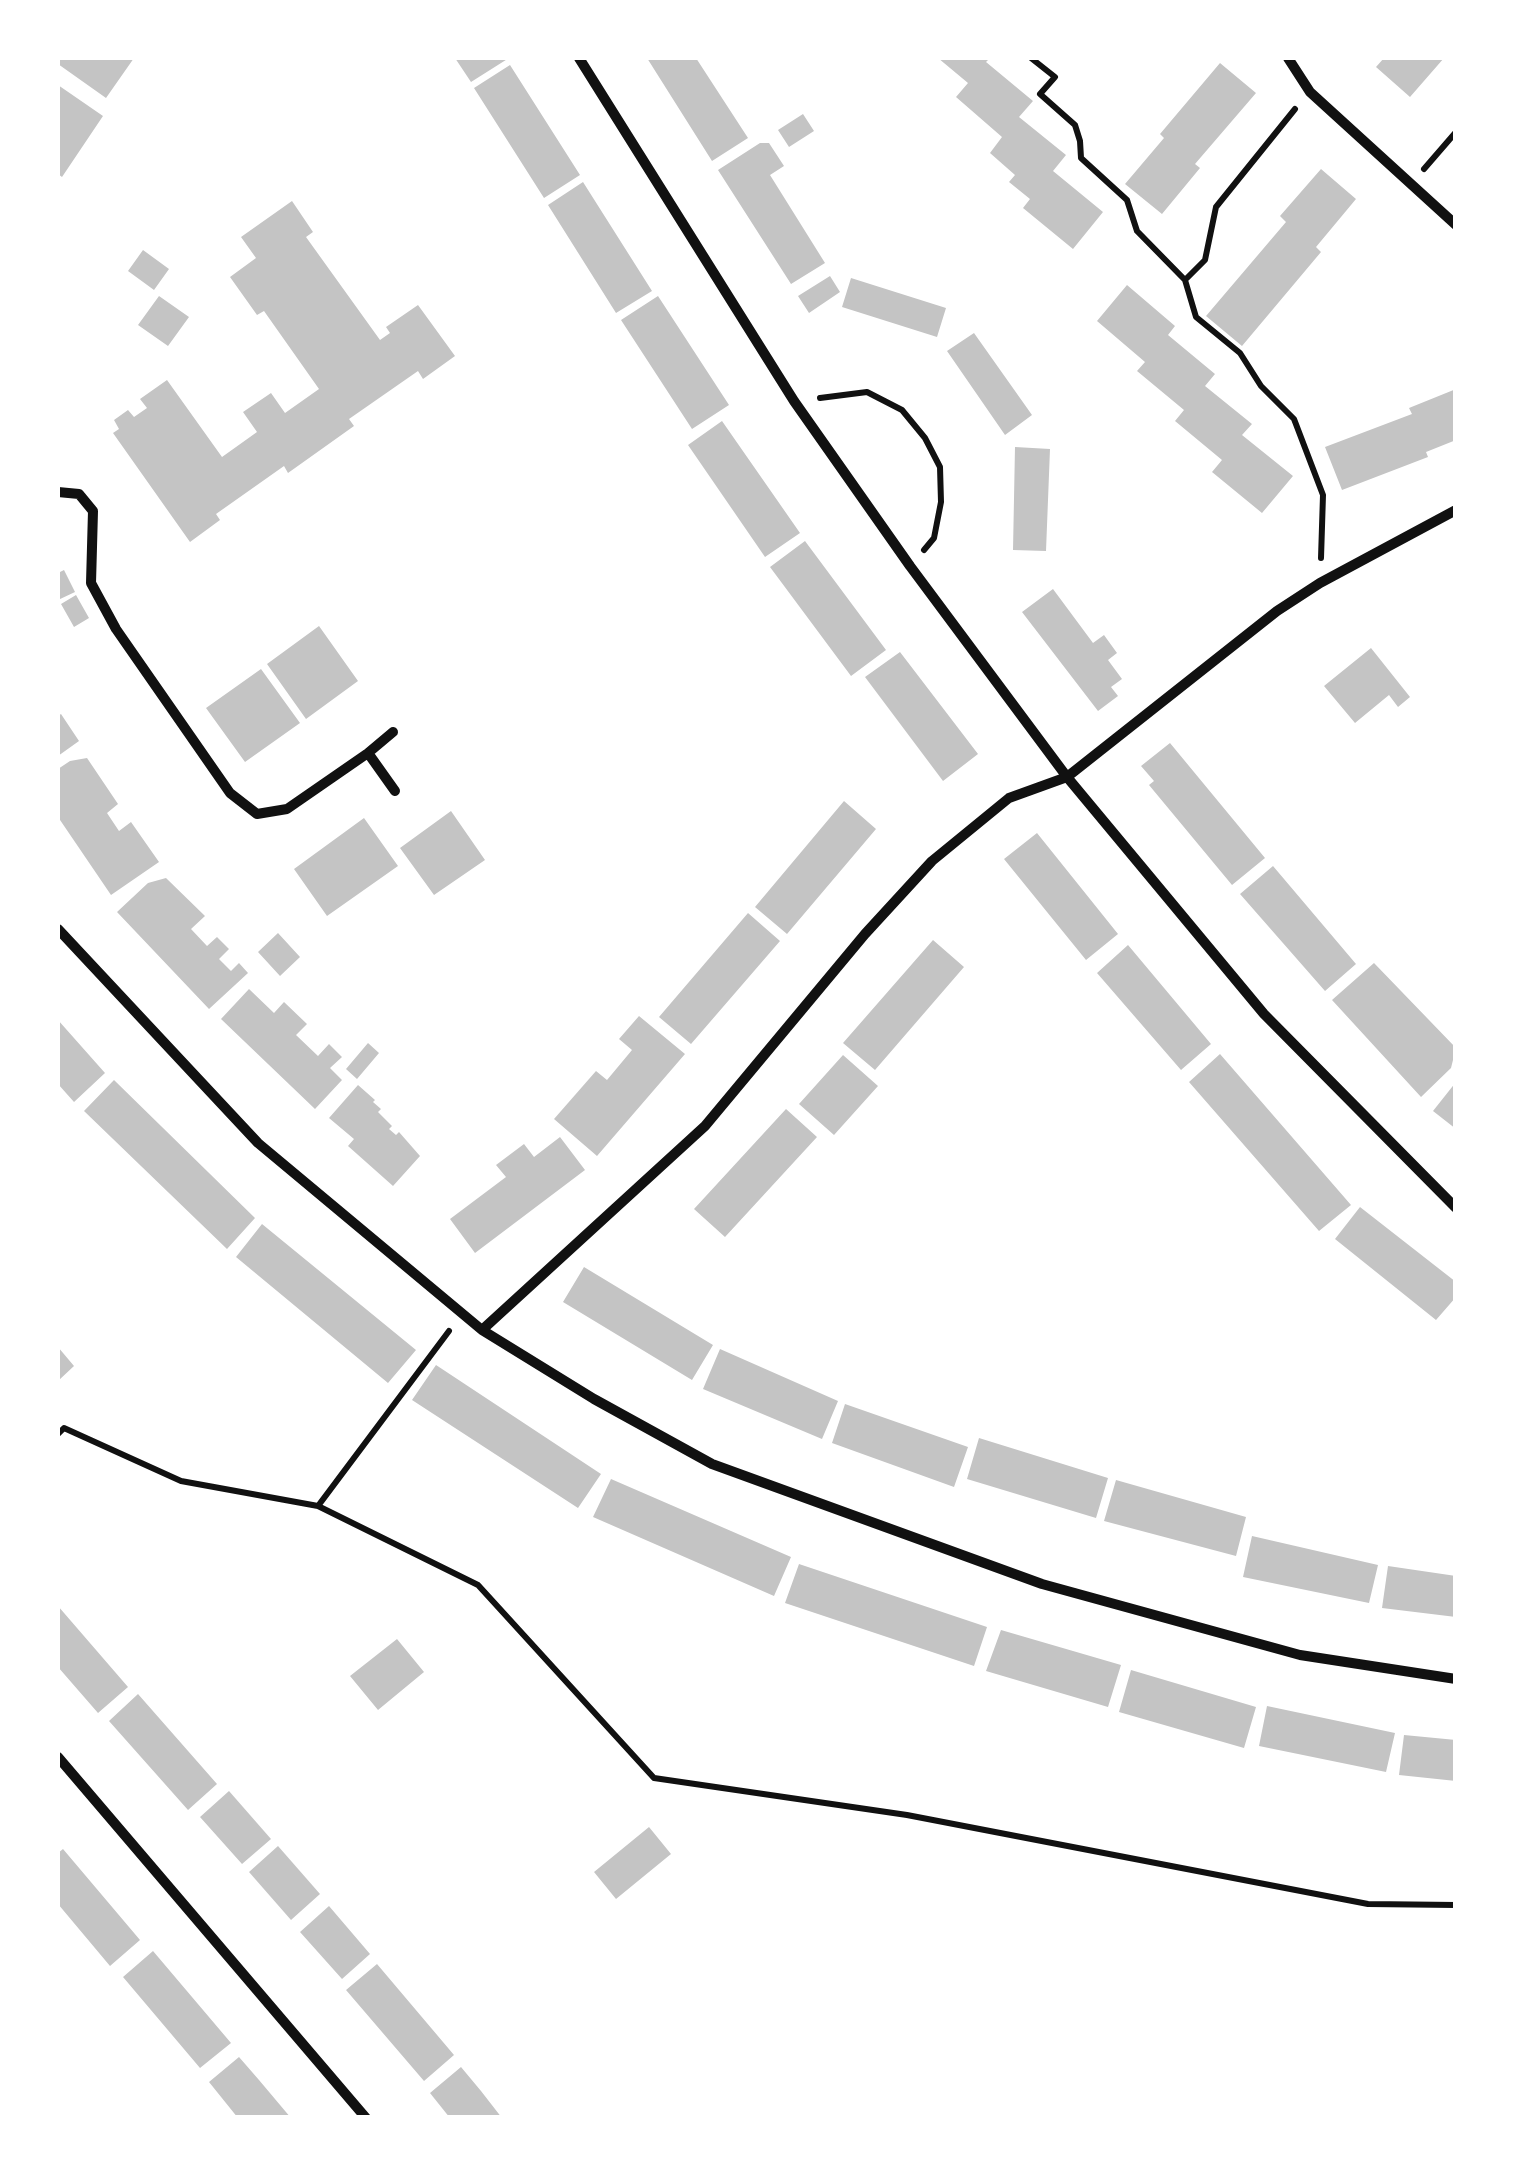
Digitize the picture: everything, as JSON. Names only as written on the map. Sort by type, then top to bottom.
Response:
[{"type":"street","points":[[579,58],[794,401],[910,566],[1067,776],[1264,1014],[1456,1208]]},
{"type":"street","points":[[1288,58],[1310,92],[1456,225]]},
{"type":"street","points":[[58,492],[79,494],[93,511],[91,582],[116,629],[230,793],[257,814],[287,809],[368,754],[393,732]]},
{"type":"street","points":[[482,1330],[705,1126],[865,934],[932,861],[1009,798],[1067,776],[1278,611],[1320,583],[1456,510]]},
{"type":"street","points":[[368,754],[395,791]]},
{"type":"street","points":[[58,929],[258,1144],[482,1330],[594,1399],[712,1464],[1042,1584],[1300,1655],[1456,1679]]},
{"type":"street","points":[[58,1757],[366,2118]]},
{"type":"street","points":[[58,1778],[68,1769]]},
{"type":"path","points":[[1030,58],[1055,77],[1040,94],[1075,125],[1080,158],[1128,200],[1137,231],[1185,280],[1196,317],[1240,352],[1261,386],[1294,420],[1323,494],[1320,583]]},
{"type":"path","points":[[1185,280],[1205,260],[1216,207],[1310,92]]},
{"type":"path","points":[[1410,185],[1456,132]]},
{"type":"path","points":[[794,401],[868,392],[902,410],[925,438],[940,466],[941,502],[934,538],[910,566]]},
{"type":"path","points":[[318,1506],[462,1313]]},
{"type":"path","points":[[58,1434],[64,1428],[181,1481],[318,1506],[478,1585],[654,1778],[908,1815],[1368,1904],[1456,1905]]},
{"type":"building","points":[[58,58],[134,58],[106,98],[58,64]]},
{"type":"building","points":[[455,58],[509,58],[471,82]]},
{"type":"building","points":[[647,58],[696,58],[748,138],[712,161]]},
{"type":"building","points":[[938,58],[990,58],[986,62],[1033,101],[1019,117],[1066,155],[1053,171],[1103,212],[1073,249],[1023,208],[1030,199],[1009,182],[1015,175],[990,153],[1002,137],[956,97],[968,83]]},
{"type":"building","points":[[1384,58],[1444,58],[1410,97],[1376,67]]},
{"type":"building","points":[[1220,63],[1256,93],[1195,164],[1200,168],[1162,214],[1125,184],[1164,138],[1160,134]]},
{"type":"building","points":[[510,65],[580,175],[544,198],[474,88]]},
{"type":"building","points":[[58,85],[103,116],[62,177],[58,174]]},
{"type":"building","points":[[803,114],[814,131],[789,147],[778,130]]},
{"type":"building","points":[[760,143],[769,143],[784,166],[770,175],[825,263],[791,284],[718,170]]},
{"type":"building","points":[[1321,169],[1356,199],[1316,247],[1321,252],[1242,346],[1206,316],[1286,222],[1280,216]]},
{"type":"building","points":[[583,182],[652,291],[616,313],[548,205]]},
{"type":"building","points":[[292,201],[313,232],[306,237],[380,340],[390,333],[386,327],[418,305],[455,356],[423,379],[418,371],[349,419],[354,426],[288,473],[284,466],[216,514],[220,520],[190,542],[113,433],[119,429],[114,420],[128,410],[134,417],[147,408],[140,399],[167,380],[222,457],[257,432],[243,412],[271,393],[285,413],[319,389],[264,311],[257,315],[230,277],[256,258],[241,237]]},
{"type":"building","points":[[143,250],[169,269],[154,290],[128,271]]},
{"type":"building","points":[[830,276],[840,292],[809,313],[798,296]]},
{"type":"building","points":[[851,278],[946,308],[937,337],[842,307]]},
{"type":"building","points":[[1127,285],[1175,326],[1168,335],[1215,374],[1205,386],[1252,424],[1242,435],[1293,476],[1262,513],[1212,472],[1222,460],[1175,421],[1184,410],[1137,371],[1145,362],[1097,321]]},
{"type":"building","points":[[159,296],[189,317],[168,346],[138,325]]},
{"type":"building","points":[[658,296],[729,405],[692,429],[621,320]]},
{"type":"building","points":[[974,333],[1032,415],[1005,435],[947,351]]},
{"type":"building","points":[[1456,389],[1456,440],[1426,452],[1428,457],[1342,490],[1325,447],[1412,414],[1409,408]]},
{"type":"building","points":[[722,421],[800,533],[765,557],[688,445]]},
{"type":"building","points":[[1015,447],[1050,449],[1046,551],[1013,550]]},
{"type":"building","points":[[805,541],[886,650],[851,676],[770,567]]},
{"type":"building","points":[[64,570],[75,592],[58,600],[58,573]]},
{"type":"building","points":[[1053,589],[1093,643],[1104,635],[1117,653],[1108,660],[1122,679],[1111,687],[1118,696],[1098,711],[1022,612]]},
{"type":"building","points":[[76,595],[89,618],[74,627],[61,604]]},
{"type":"building","points":[[319,626],[358,681],[306,719],[267,664]]},
{"type":"building","points":[[1371,648],[1410,697],[1398,707],[1389,695],[1355,723],[1324,686]]},
{"type":"building","points":[[900,652],[978,754],[943,781],[865,677]]},
{"type":"building","points":[[261,669],[300,723],[245,762],[206,708]]},
{"type":"building","points":[[61,714],[79,741],[58,756],[58,716]]},
{"type":"building","points":[[1170,743],[1265,858],[1232,885],[1149,785],[1154,781],[1141,766]]},
{"type":"building","points":[[87,758],[118,804],[107,813],[119,831],[131,822],[159,862],[111,895],[58,817],[58,769],[70,761]]},
{"type":"building","points":[[844,801],[876,829],[787,934],[755,907]]},
{"type":"building","points":[[451,811],[485,860],[434,895],[400,848]]},
{"type":"building","points":[[364,818],[398,866],[327,916],[294,869]]},
{"type":"building","points":[[1037,833],[1118,934],[1086,960],[1004,859]]},
{"type":"building","points":[[1273,866],[1356,964],[1325,991],[1240,894]]},
{"type":"building","points":[[166,878],[205,916],[191,929],[207,946],[217,937],[229,949],[219,959],[231,971],[239,963],[248,973],[209,1009],[117,912],[148,883]]},
{"type":"building","points":[[748,913],[780,941],[691,1044],[659,1017]]},
{"type":"building","points":[[278,933],[300,957],[280,976],[258,952]]},
{"type":"building","points":[[933,940],[964,967],[875,1070],[843,1043]]},
{"type":"building","points":[[1128,945],[1211,1044],[1181,1070],[1097,973]]},
{"type":"building","points":[[1374,963],[1456,1048],[1451,1068],[1421,1097],[1332,1000]]},
{"type":"building","points":[[249,989],[274,1013],[284,1002],[307,1024],[296,1035],[318,1056],[329,1044],[342,1057],[330,1068],[342,1080],[315,1109],[221,1019]]},
{"type":"building","points":[[639,1016],[685,1054],[597,1156],[554,1119],[596,1071],[607,1080],[632,1050],[619,1039]]},
{"type":"building","points":[[58,1020],[105,1073],[74,1102],[58,1084]]},
{"type":"building","points":[[368,1043],[379,1053],[357,1079],[346,1069]]},
{"type":"building","points":[[1220,1054],[1351,1205],[1319,1231],[1189,1082]]},
{"type":"building","points":[[843,1055],[878,1086],[834,1135],[799,1104]]},
{"type":"building","points":[[114,1080],[255,1218],[227,1249],[84,1111]]},
{"type":"building","points":[[1456,1082],[1456,1129],[1433,1111]]},
{"type":"building","points":[[358,1085],[375,1100],[381,1109],[378,1112],[392,1126],[389,1129],[396,1135],[399,1132],[420,1156],[393,1186],[348,1146],[354,1139],[329,1118]]},
{"type":"building","points":[[786,1109],[817,1137],[725,1237],[694,1209]]},
{"type":"building","points":[[560,1137],[585,1170],[475,1253],[450,1219],[506,1177],[496,1165],[524,1144],[534,1157]]},
{"type":"building","points":[[1360,1207],[1456,1282],[1456,1297],[1436,1320],[1335,1239]]},
{"type":"building","points":[[262,1224],[416,1350],[388,1383],[236,1257]]},
{"type":"building","points":[[584,1267],[713,1345],[692,1380],[563,1302]]},
{"type":"building","points":[[58,1347],[74,1366],[58,1381]]},
{"type":"building","points":[[720,1349],[838,1401],[822,1439],[703,1389]]},
{"type":"building","points":[[436,1365],[601,1474],[578,1508],[412,1400]]},
{"type":"building","points":[[845,1404],[968,1447],[954,1487],[832,1443]]},
{"type":"building","points":[[979,1438],[1108,1478],[1096,1518],[967,1479]]},
{"type":"building","points":[[611,1479],[791,1557],[774,1596],[593,1517]]},
{"type":"building","points":[[1116,1480],[1246,1517],[1236,1556],[1104,1521]]},
{"type":"building","points":[[1252,1536],[1378,1565],[1369,1603],[1243,1577]]},
{"type":"building","points":[[799,1564],[987,1627],[974,1666],[785,1603]]},
{"type":"building","points":[[1388,1566],[1456,1576],[1456,1617],[1382,1608]]},
{"type":"building","points":[[58,1606],[128,1687],[98,1713],[58,1667]]},
{"type":"building","points":[[1001,1630],[1121,1665],[1108,1707],[986,1671]]},
{"type":"building","points":[[397,1639],[424,1672],[378,1710],[350,1676]]},
{"type":"building","points":[[1131,1670],[1256,1707],[1244,1748],[1119,1712]]},
{"type":"building","points":[[138,1694],[217,1784],[188,1810],[109,1721]]},
{"type":"building","points":[[1267,1706],[1395,1733],[1386,1772],[1259,1746]]},
{"type":"building","points":[[1404,1735],[1456,1740],[1456,1781],[1399,1775]]},
{"type":"building","points":[[229,1791],[271,1839],[242,1864],[200,1817]]},
{"type":"building","points":[[649,1827],[671,1854],[616,1899],[594,1872]]},
{"type":"building","points":[[278,1846],[320,1894],[291,1920],[249,1872]]},
{"type":"building","points":[[63,1849],[140,1940],[110,1966],[58,1904],[58,1853]]},
{"type":"building","points":[[329,1906],[370,1954],[342,1979],[300,1932]]},
{"type":"building","points":[[153,1951],[231,2043],[200,2068],[123,1977]]},
{"type":"building","points":[[377,1964],[454,2055],[424,2081],[346,1990]]},
{"type":"building","points":[[239,2057],[291,2118],[238,2118],[209,2082]]},
{"type":"building","points":[[461,2067],[502,2118],[450,2118],[430,2093]]}]
